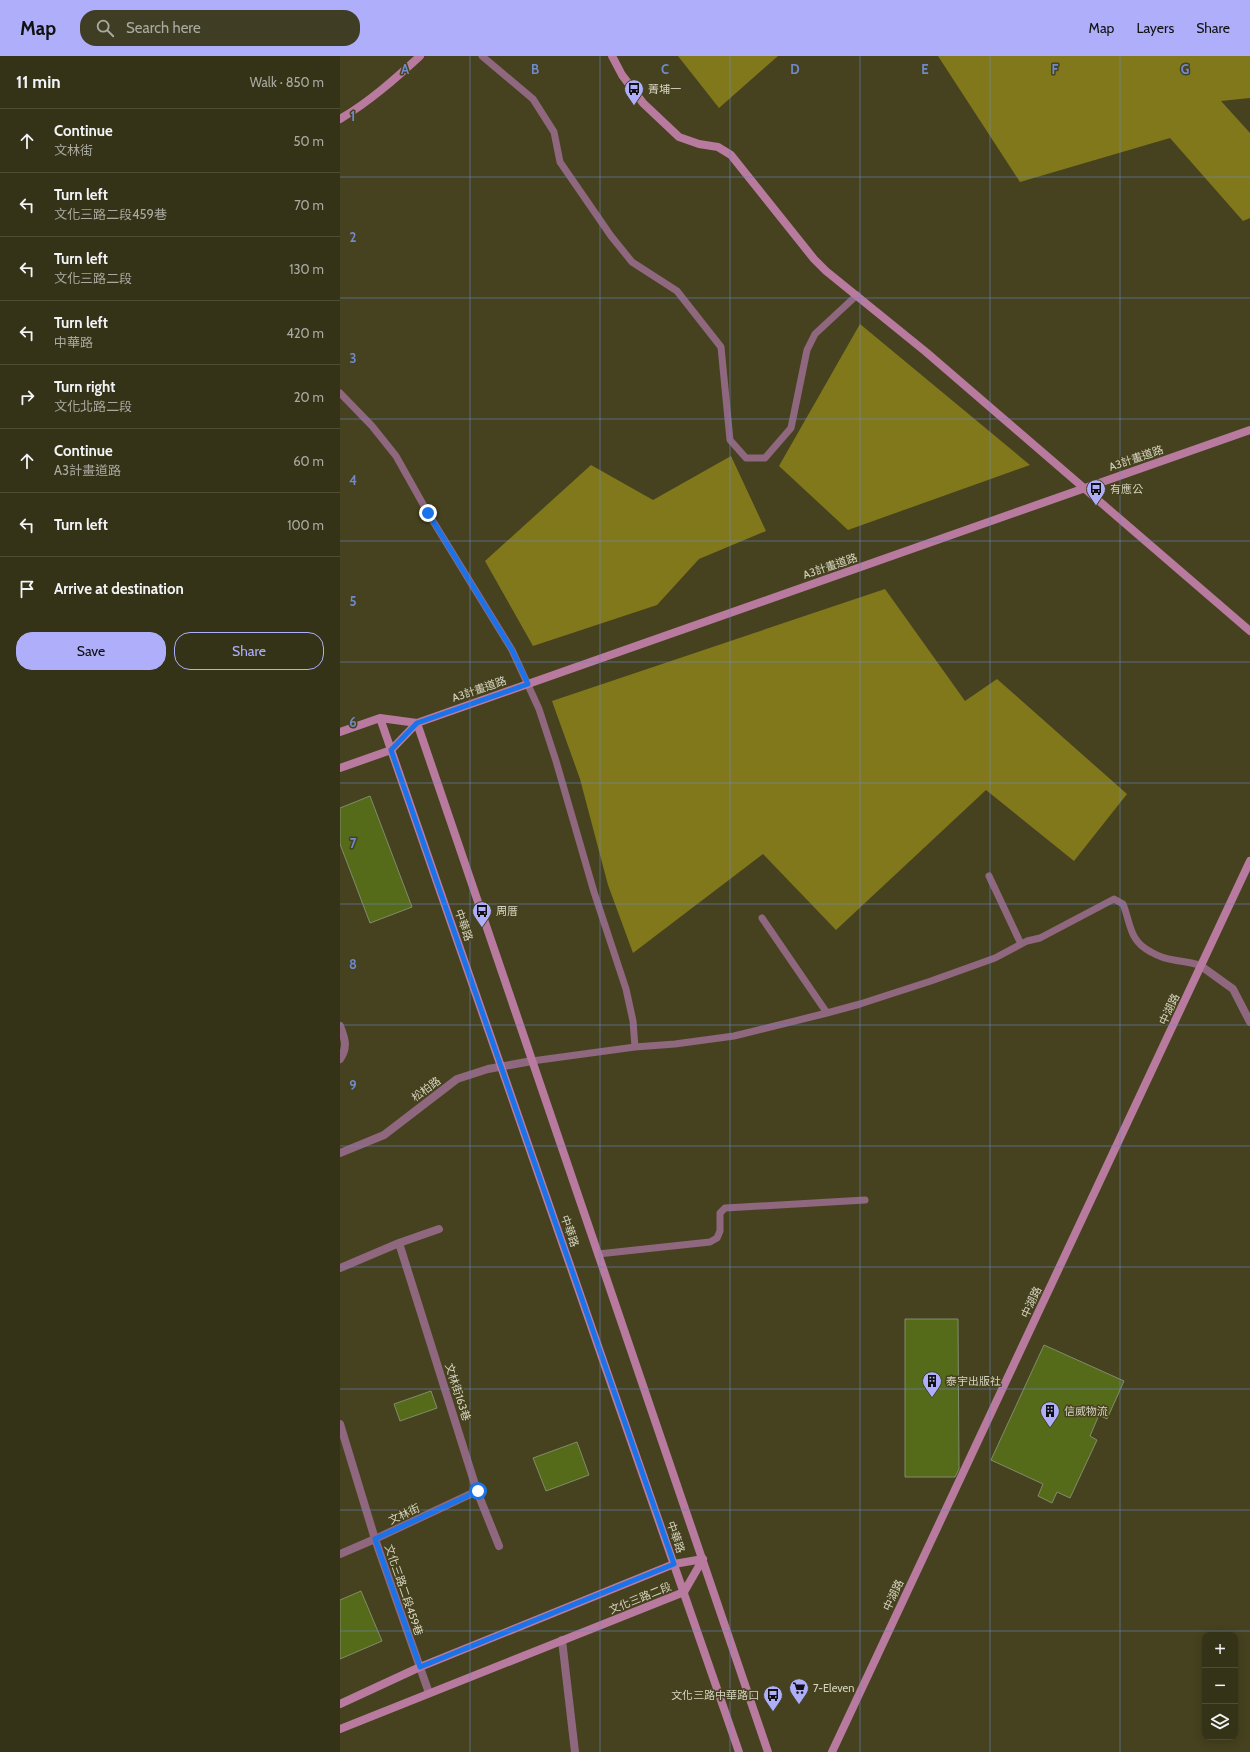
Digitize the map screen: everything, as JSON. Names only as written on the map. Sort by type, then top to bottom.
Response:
[{"type":"street","points":[[340,119],[357,109],[396,79],[420,56]]},
{"type":"street","points":[[612,56],[622,75],[643,103],[679,137],[699,144],[718,147],[730,155],[814,259],[826,271],[926,352],[1250,631]]},
{"type":"street","name":"A3計畫道路","points":[[417,723],[1250,430]]},
{"type":"street","points":[[340,732],[380,718],[417,723]]},
{"type":"street","name":"中華路","points":[[380,718],[739,1752]]},
{"type":"street","points":[[340,768],[391,750],[417,723]]},
{"type":"street","name":"中華路","points":[[417,723],[768,1752]]},
{"type":"street","name":"中湖路","points":[[832,1752],[1250,861]]},
{"type":"street","points":[[1201,966],[1233,989],[1250,1022]]},
{"type":"street","points":[[340,1026],[346,1042],[345,1052],[340,1059]]},
{"type":"street","name":"松柏路","points":[[340,1153],[384,1135],[457,1079],[488,1069],[502,1068],[532,1061]]},
{"type":"street","points":[[340,1268],[399,1243],[439,1229]]},
{"type":"street","name":"文林街163巷","points":[[399,1243],[478,1491],[499,1546]]},
{"type":"street","name":"文化三路二段459巷","points":[[340,1424],[375,1539],[429,1693]]},
{"type":"street","name":"文林街","points":[[340,1554],[478,1491]]},
{"type":"street","name":"文化三路二段","points":[[340,1704],[420,1667],[674,1564],[702,1559]]},
{"type":"street","name":"文化三路二段","points":[[340,1729],[684,1592],[702,1559]]},
{"type":"street","points":[[562,1640],[575,1752]]},
{"type":"lane","points":[[482,56],[533,99],[554,132],[560,162],[611,236],[632,262],[677,291],[721,347],[730,440],[746,458],[765,458],[791,428],[807,350],[815,334],[857,295]]},
{"type":"lane","points":[[340,393],[372,426],[396,456],[428,513],[512,650],[528,684],[539,709],[556,761],[594,892],[626,989],[633,1021],[635,1047]]},
{"type":"lane","points":[[989,876],[1021,944]]},
{"type":"lane","points":[[532,1061],[635,1047],[676,1044],[734,1036],[860,1004],[995,958],[1021,944],[1040,938],[1114,899],[1123,904],[1132,934],[1136,942],[1143,948],[1172,960],[1195,963],[1201,966]]},
{"type":"lane","points":[[762,918],[827,1013]]},
{"type":"lane","points":[[598,1254],[710,1242],[717,1238],[720,1232],[720,1213],[726,1208],[864,1200]]},
{"type":"shaded area","points":[[678,56],[778,56],[719,108]]},
{"type":"shaded area","points":[[938,56],[1250,56],[1250,98],[1221,101],[1250,133],[1250,218],[1243,221],[1170,138],[1020,182]]},
{"type":"shaded area","points":[[860,324],[1030,465],[848,530],[779,466]]},
{"type":"shaded area","points":[[731,456],[766,531],[699,559],[657,605],[533,646],[485,561],[591,465],[653,500]]},
{"type":"shaded area","points":[[885,589],[965,701],[997,679],[1127,794],[1074,861],[986,790],[836,930],[763,854],[633,953],[608,885],[580,779],[552,701]]},
{"type":"building","points":[[370,796],[412,907],[370,923],[340,844],[340,808]]},
{"type":"building","name":"泰宇出版社","points":[[905,1319],[958,1319],[959,1469],[955,1477],[905,1477]]},
{"type":"building","name":"信威物流","points":[[1044,1345],[1124,1381],[1107,1419],[1099,1415],[1090,1436],[1097,1440],[1070,1498],[1057,1492],[1052,1503],[1038,1496],[1043,1484],[991,1460]]},
{"type":"building","points":[[431,1391],[437,1408],[400,1421],[394,1404]]},
{"type":"building","points":[[577,1442],[589,1475],[546,1491],[533,1458]]},
{"type":"building","points":[[361,1591],[382,1641],[340,1659],[340,1600]]},
{"type":"place","name":"菁埔一","points":[[634,106]]},
{"type":"place","name":"有應公","points":[[1096,506]]},
{"type":"place","name":"周厝","points":[[482,928]]},
{"type":"place","name":"泰宇出版社","points":[[932,1398]]},
{"type":"place","name":"信威物流","points":[[1050,1428]]},
{"type":"place","name":"7-Eleven","points":[[799,1705]]},
{"type":"place","name":"文化三路中華路口","points":[[773,1712]]},
{"type":"route","points":[[428,513],[512,650],[528,684],[417,723],[391,750],[674,1564],[420,1667],[375,1539],[478,1491]]}]
